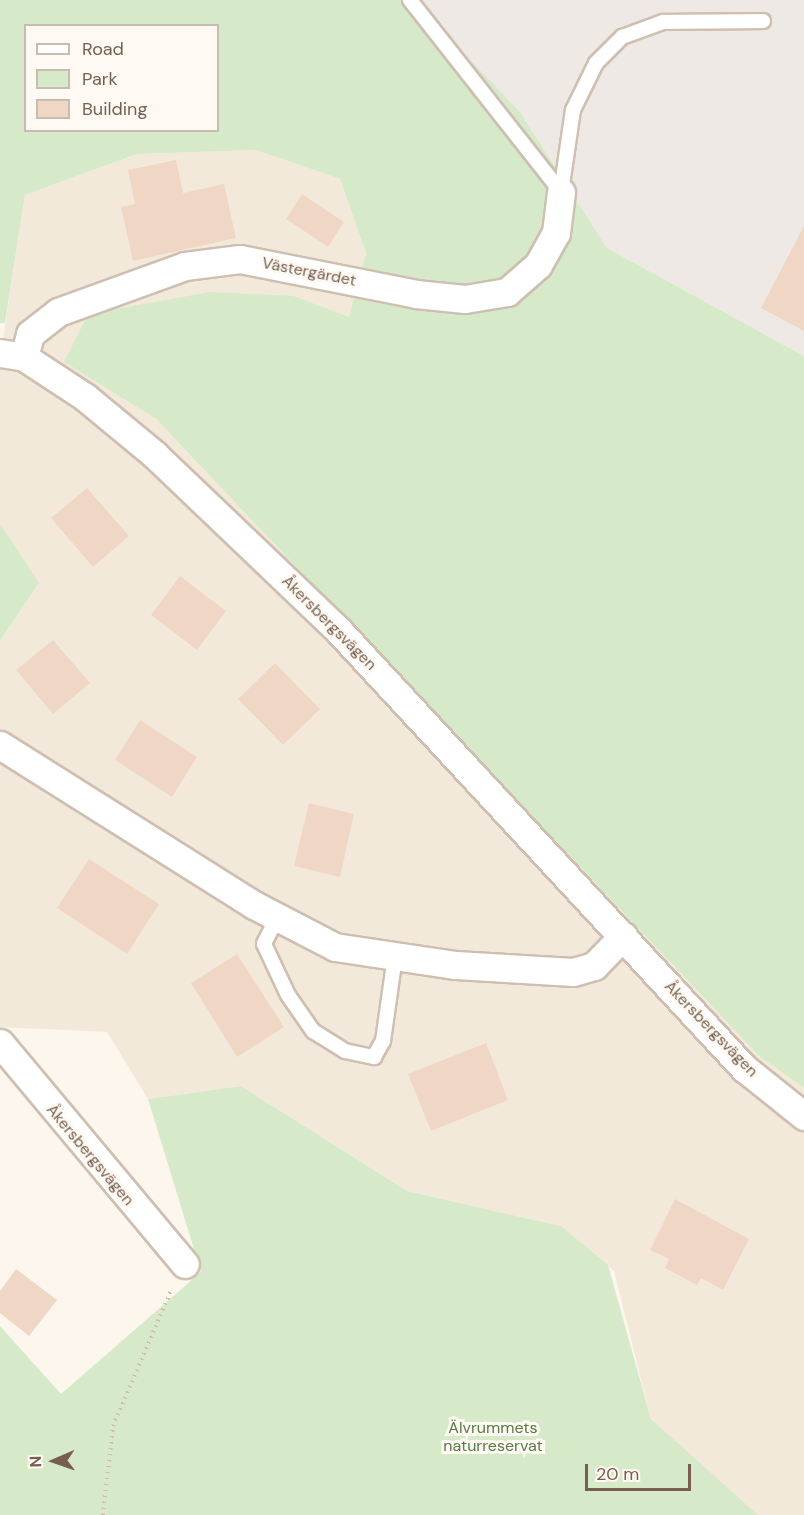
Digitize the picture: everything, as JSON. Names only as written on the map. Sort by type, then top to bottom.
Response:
[{"type":"street","name":"Västergärdet","points":[[12,355],[30,334],[58,312],[185,266],[240,259],[416,294],[465,299],[507,292],[538,265],[556,233],[561,192]]},
{"type":"street","name":"Åkersbergsvägen","points":[[12,355],[85,397],[155,454],[339,631],[744,1068],[804,1116]]},
{"type":"street","points":[[0,745],[277,918],[335,947],[395,957],[573,972],[594,966],[623,936]]},
{"type":"street","name":"Åkersbergsvägen","points":[[0,1043],[185,1264]]},
{"type":"lane","points":[[410,0],[561,192]]},
{"type":"lane","points":[[561,192],[573,110],[596,63],[622,37],[663,22],[762,21]]},
{"type":"lane","points":[[277,918],[264,944],[288,995],[312,1031],[345,1051],[374,1057],[383,1041],[395,957]]},
{"type":"path","points":[[103,1515],[113,1426],[145,1341],[185,1264]]},
{"type":"shaded area","points":[[413,0],[804,0],[804,356],[607,248],[520,112]]},
{"type":"shaded area","points":[[256,150],[340,179],[366,253],[349,318],[294,296],[64,362],[156,419],[759,1056],[804,1088],[804,1515],[753,1515],[651,1419],[614,1271],[561,1226],[407,1191],[241,1086],[148,1099],[107,1032],[0,1027],[0,641],[39,583],[0,523],[0,359],[25,195],[137,154]]},
{"type":"green space","points":[[0,0],[413,0],[520,112],[607,248],[804,356],[804,1088],[759,1056],[156,419],[64,362],[88,314],[210,292],[294,296],[349,317],[366,253],[340,179],[256,150],[137,154],[25,195],[5,323],[0,323]]},
{"type":"green space","points":[[0,523],[39,583],[0,641]]},
{"type":"green space","name":"Älvrummets naturreservat","points":[[241,1086],[407,1191],[561,1226],[608,1265],[651,1419],[758,1515],[0,1515],[0,1326],[61,1394],[201,1272],[148,1099]]},
{"type":"building","points":[[176,160],[183,193],[224,184],[236,238],[133,261],[121,207],[135,204],[128,170]]},
{"type":"building","points":[[302,194],[344,222],[328,247],[286,219]]},
{"type":"building","points":[[804,226],[804,331],[761,308]]},
{"type":"building","points":[[87,488],[129,536],[93,567],[51,518]]},
{"type":"building","points":[[180,576],[226,611],[197,650],[151,615]]},
{"type":"building","points":[[53,640],[90,683],[53,714],[16,670]]},
{"type":"building","points":[[275,663],[320,709],[283,745],[238,699]]},
{"type":"building","points":[[140,720],[197,757],[172,797],[115,760]]},
{"type":"building","points":[[309,803],[354,814],[340,877],[294,866]]},
{"type":"building","points":[[89,859],[159,904],[127,954],[57,908]]},
{"type":"building","points":[[237,954],[284,1027],[237,1057],[191,983]]},
{"type":"building","points":[[486,1043],[508,1100],[431,1131],[408,1074]]},
{"type":"building","points":[[675,1199],[749,1239],[723,1290],[701,1278],[697,1285],[665,1268],[669,1259],[650,1250]]},
{"type":"building","points":[[16,1269],[57,1300],[29,1336],[0,1313],[0,1291]]}]
